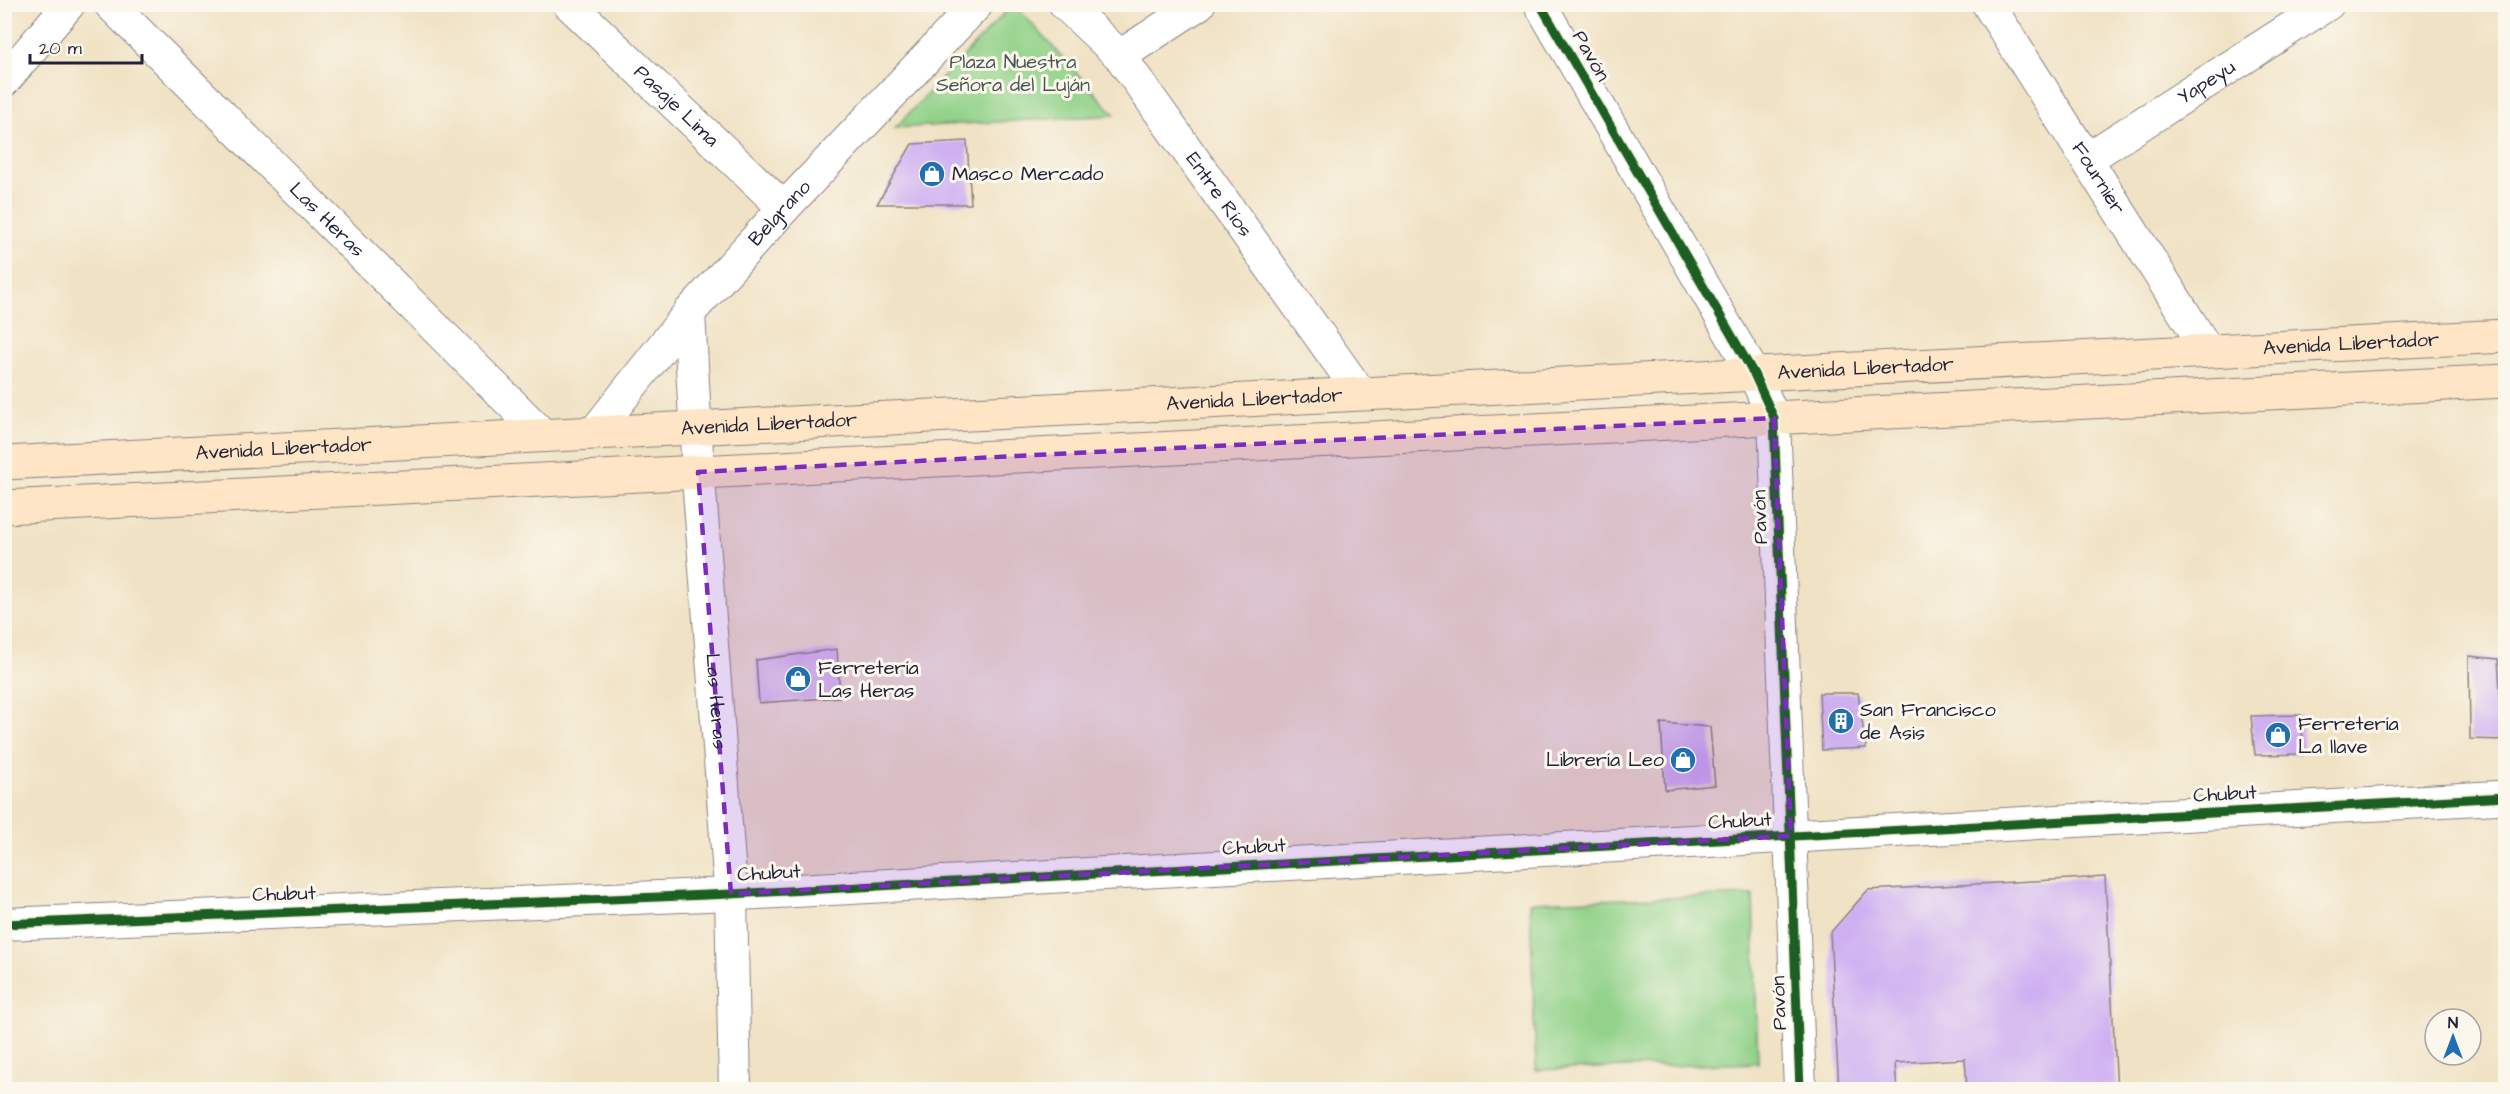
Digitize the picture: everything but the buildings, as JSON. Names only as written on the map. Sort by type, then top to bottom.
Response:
[{"type":"main road","name":"Avenida Libertador","points":[[4,463],[2505,336]]},
{"type":"main road","points":[[4,507],[2505,381]]},
{"type":"street","points":[[4,81],[69,4]]},
{"type":"street","name":"Las Heras","points":[[110,4],[544,436]]},
{"type":"street","name":"Pasaje Lima","points":[[569,4],[784,208]]},
{"type":"street","name":"Belgrano","points":[[594,433],[689,313],[784,208],[977,4]]},
{"type":"street","name":"Entre Ríos","points":[[1065,4],[1120,56],[1361,394]]},
{"type":"street","points":[[1120,56],[1199,4]]},
{"type":"street","name":"Pavón","points":[[1540,4],[1754,374],[1774,418],[1800,1089]]},
{"type":"street","name":"Fournier","points":[[1988,4],[2208,351]]},
{"type":"street","name":"Yapeyu","points":[[2087,159],[2328,4]]},
{"type":"street","name":"Las Heras","points":[[689,313],[698,472],[731,894],[735,1089]]},
{"type":"street","name":"Chubut","points":[[4,924],[731,894],[2505,797]]},
{"type":"highlighted area","points":[[1774,418],[1791,836],[731,894],[698,472]]},
{"type":"green space","name":"Plaza Nuestra Señora del Luján","points":[[1013,4],[1115,115],[895,128]]},
{"type":"green space","points":[[1753,895],[1758,1063],[1536,1070],[1530,902]]},
{"type":"cycle path","points":[[1540,4],[1754,374],[1774,418],[1800,1090]]},
{"type":"cycle path","points":[[4,924],[731,894],[2506,797]]},
{"type":"place","name":"Masco Mercado","points":[[932,174]]},
{"type":"place","name":"Ferretería Las Heras","points":[[798,679]]},
{"type":"place","name":"San Francisco de Asis","points":[[1841,721]]},
{"type":"place","name":"Ferretería La llave","points":[[2278,735]]},
{"type":"place","name":"Librería Leo","points":[[1683,760]]}]
